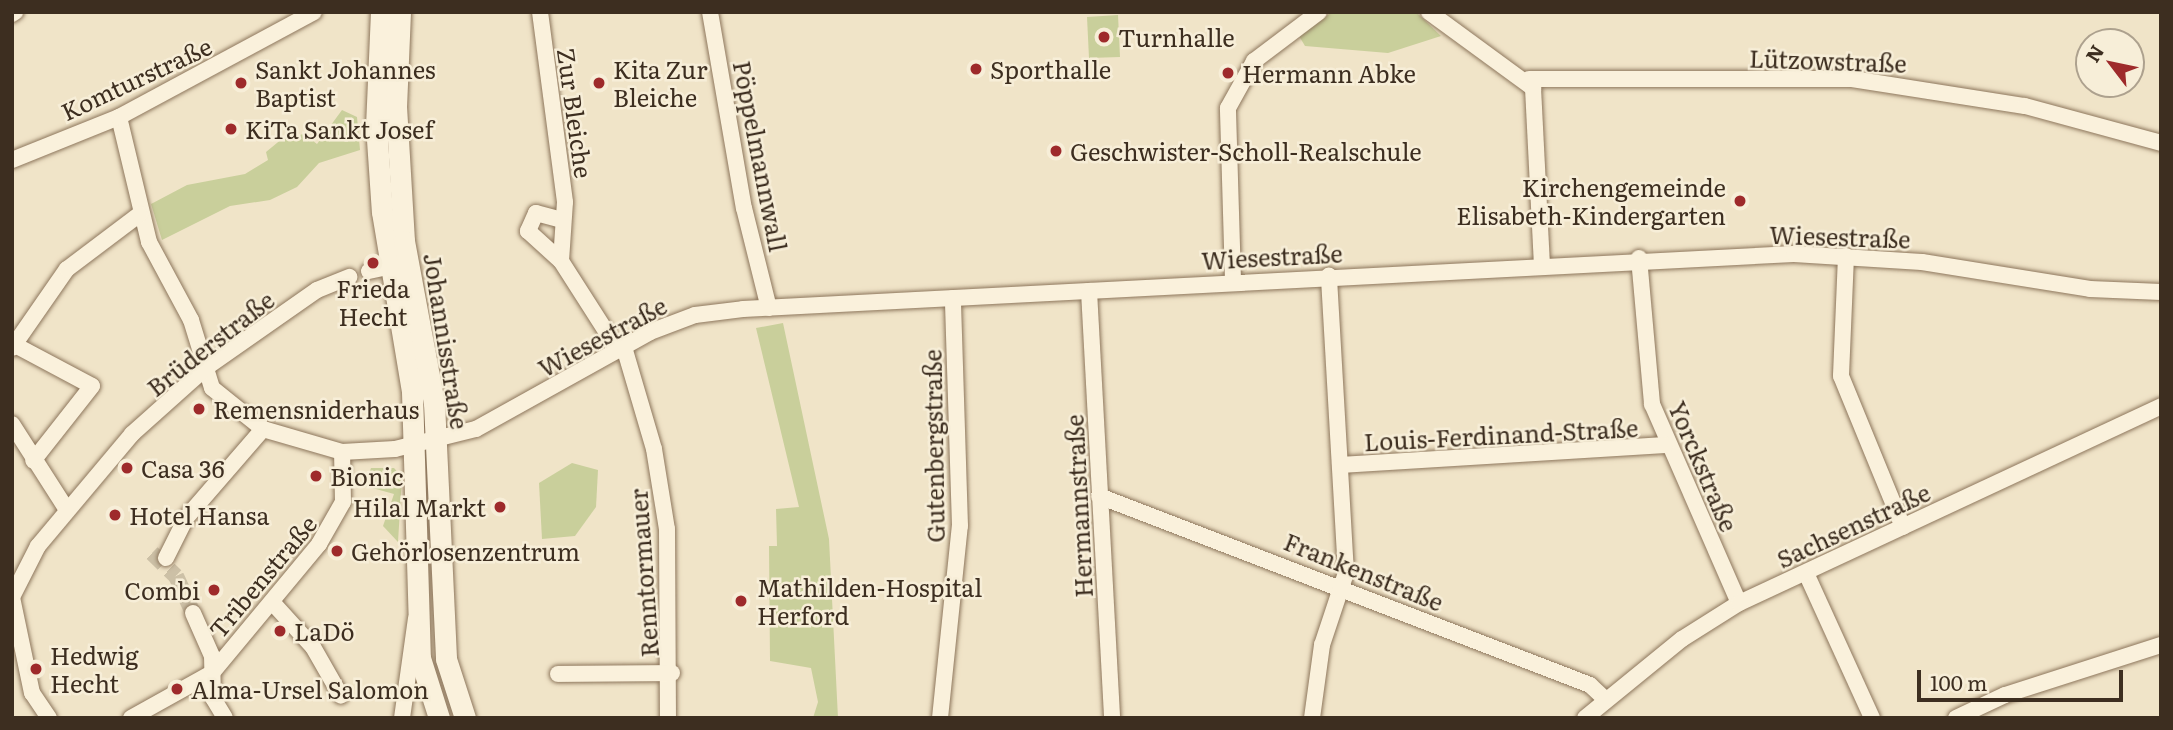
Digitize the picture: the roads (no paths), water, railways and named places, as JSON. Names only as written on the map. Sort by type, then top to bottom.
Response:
[{"type":"main road","name":"Johannisstraße","points":[[381,12],[376,125],[378,270],[412,392],[418,613],[424,680],[439,718]]},
{"type":"main road","name":"Johannisstraße","points":[[400,12],[396,106],[404,241],[436,441],[446,659],[464,717]]},
{"type":"street","name":"Komturstraße","points":[[12,160],[119,117],[314,12]]},
{"type":"street","name":"Zur Bleiche","points":[[540,12],[561,153],[561,261]]},
{"type":"street","name":"Pöppelmannwall","points":[[710,12],[744,208],[769,308]]},
{"type":"street","points":[[1233,280],[1228,108],[1254,61],[1319,12]]},
{"type":"street","points":[[1429,12],[1529,79],[1542,264]]},
{"type":"street","name":"Lützowstraße","points":[[1529,79],[1852,79],[2025,106],[2161,143]]},
{"type":"street","points":[[119,117],[140,214],[223,400],[263,429],[342,452],[414,446]]},
{"type":"street","points":[[562,220],[536,213],[528,226],[531,236],[561,261],[621,348]]},
{"type":"street","points":[[33,461],[92,386],[14,346],[67,269],[140,214]]},
{"type":"street","points":[[1846,256],[1841,376],[1903,527]]},
{"type":"street","name":"Wiesestraße","points":[[414,446],[500,419],[621,348],[695,315],[769,308],[1639,258],[1846,256],[2090,289],[2161,292]]},
{"type":"street","name":"Yorckstraße","points":[[1639,258],[1645,370],[1665,445],[1739,603]]},
{"type":"street","points":[[1311,718],[1322,645],[1345,588],[1329,275]]},
{"type":"street","name":"Brüderstraße","points":[[12,597],[67,510],[88,496],[132,434],[207,367],[317,289],[349,277]]},
{"type":"street","name":"Hermannstraße","points":[[1089,291],[1112,718]]},
{"type":"street","name":"Gutenbergstraße","points":[[940,718],[961,499],[953,298]]},
{"type":"street","name":"Renntormauer","points":[[621,348],[654,449],[667,529],[672,673],[668,718]]},
{"type":"street","name":"Sachsenstraße","points":[[1585,718],[1739,603],[2161,406]]},
{"type":"street","points":[[12,424],[33,461],[67,510]]},
{"type":"street","points":[[166,558],[186,518],[263,429]]},
{"type":"street","name":"Louis-Ferdinand-Straße","points":[[1340,465],[1665,445]]},
{"type":"street","name":"Tribenstraße","points":[[212,673],[336,522],[342,452]]},
{"type":"street","name":"Frankenstraße","points":[[1100,496],[1345,588],[1590,685],[1606,700]]},
{"type":"street","points":[[1806,573],[1864,715]]},
{"type":"street","points":[[12,597],[30,686],[45,716]]},
{"type":"street","points":[[272,602],[313,647],[341,696]]},
{"type":"street","points":[[193,613],[212,673],[214,698],[225,718]]},
{"type":"street","name":"Johannisstraße","points":[[402,718],[410,689],[409,640],[418,613]]},
{"type":"street","points":[[1956,718],[2017,691],[2161,645]]},
{"type":"street","points":[[131,718],[212,673]]},
{"type":"street","points":[[558,674],[672,673]]},
{"type":"tunnel","points":[[152,553],[176,576],[193,613]]},
{"type":"place","name":"Turnhalle","points":[[1104,37]]},
{"type":"place","name":"Sporthalle","points":[[976,69]]},
{"type":"place","name":"Hermann Abke","points":[[1228,73]]},
{"type":"place","name":"Sankt Johannes Baptist","points":[[241,83]]},
{"type":"place","name":"Kita Zur Bleiche","points":[[599,83]]},
{"type":"place","name":"KiTa Sankt Josef","points":[[231,129]]},
{"type":"place","name":"Geschwister-Scholl-Realschule","points":[[1056,151]]},
{"type":"place","name":"Kirchengemeinde Elisabeth-Kindergarten","points":[[1740,201]]},
{"type":"place","name":"Frieda Hecht","points":[[373,263]]},
{"type":"place","name":"Remensniderhaus","points":[[199,409]]},
{"type":"place","name":"Casa 36","points":[[127,468]]},
{"type":"place","name":"Bionic","points":[[316,476]]},
{"type":"place","name":"Hilal Markt","points":[[500,507]]},
{"type":"place","name":"Hotel Hansa","points":[[115,515]]},
{"type":"place","name":"Gehörlosenzentrum","points":[[337,551]]},
{"type":"place","name":"Combi","points":[[214,590]]},
{"type":"place","name":"Mathilden-Hospital Herford","points":[[741,601]]},
{"type":"place","name":"LaDö","points":[[280,631]]},
{"type":"place","name":"Hedwig Hecht","points":[[36,669]]},
{"type":"place","name":"Alma-Ursel Salomon","points":[[177,689]]}]
